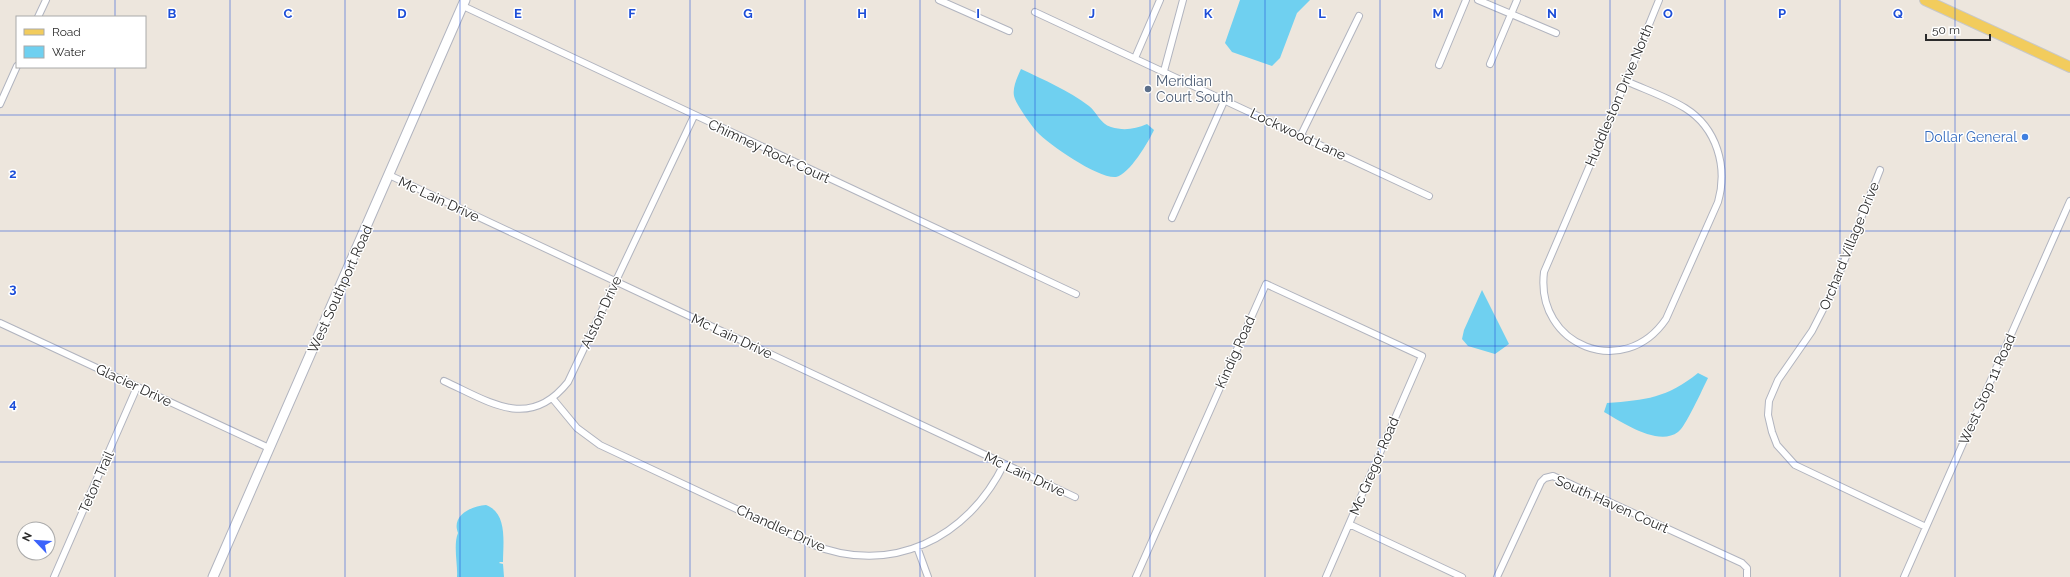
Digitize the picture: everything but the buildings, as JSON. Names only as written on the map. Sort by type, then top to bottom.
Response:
[{"type":"main road","points":[[1925,0],[2070,68]]},
{"type":"main road","name":"West Southport Road","points":[[213,577],[464,3]]},
{"type":"street","points":[[38,16],[46,0]]},
{"type":"street","points":[[940,0],[1009,32]]},
{"type":"street","points":[[1135,58],[1160,0]]},
{"type":"street","points":[[1164,71],[1184,0]]},
{"type":"street","points":[[1439,65],[1466,0]]},
{"type":"street","points":[[1478,0],[1556,33]]},
{"type":"street","points":[[1490,64],[1517,0]]},
{"type":"street","name":"Huddleston Drive North","points":[[1626,81],[1681,106],[1706,127],[1716,144],[1722,174],[1720,194],[1666,319],[1651,337],[1627,349],[1615,352],[1595,350],[1580,344],[1568,336],[1557,324],[1547,308],[1543,292],[1544,272],[1626,81],[1658,0]]},
{"type":"street","name":"Chimney Rock Court","points":[[464,3],[694,116],[1076,294]]},
{"type":"street","name":"Lockwood Lane","points":[[1035,12],[1225,99],[1429,196]]},
{"type":"street","points":[[1301,135],[1359,16]]},
{"type":"street","points":[[0,104],[16,68]]},
{"type":"street","points":[[1172,218],[1225,99]]},
{"type":"street","name":"Alston Drive","points":[[444,381],[499,406],[511,409],[535,408],[553,399],[568,382],[694,116]]},
{"type":"street","name":"Orchard Village Drive","points":[[1880,170],[1832,292],[1812,331],[1772,391],[1768,415],[1777,445],[1796,465],[1926,527]]},
{"type":"street","name":"Mc Lain Drive","points":[[389,176],[1075,497]]},
{"type":"street","name":"West Stop 11 Road","points":[[1904,577],[2070,201]]},
{"type":"street","name":"Kindig Road","points":[[1136,577],[1266,284],[1422,356]]},
{"type":"street","name":"Glacier Drive","points":[[0,323],[269,448]]},
{"type":"street","name":"Mc Gregor Road","points":[[1326,577],[1422,356]]},
{"type":"street","name":"Teton Trail","points":[[54,577],[137,387]]},
{"type":"street","name":"Chandler Drive","points":[[553,399],[577,428],[600,445],[815,545],[840,553],[868,556],[895,553],[918,547],[943,535],[962,522],[984,498],[1004,464]]},
{"type":"street","name":"South Haven Court","points":[[1497,577],[1541,482],[1545,478],[1553,476],[1742,563],[1747,568],[1748,577]]},
{"type":"street","points":[[1349,524],[1462,577]]},
{"type":"street","points":[[918,547],[928,577]]},
{"type":"water","points":[[1240,0],[1310,0],[1297,13],[1280,58],[1272,66],[1232,52],[1225,43]]},
{"type":"water","points":[[1021,69],[1081,100],[1092,109],[1101,121],[1107,125],[1125,129],[1147,124],[1154,130],[1148,142],[1132,164],[1121,175],[1116,177],[1108,176],[1087,167],[1043,138],[1028,121],[1019,107],[1014,95],[1016,80]]},
{"type":"water","points":[[1482,290],[1509,344],[1495,354],[1468,346],[1462,339],[1464,330]]},
{"type":"water","points":[[1698,373],[1708,378],[1685,423],[1678,432],[1670,436],[1661,437],[1640,431],[1604,412],[1607,403],[1645,399],[1666,393]]},
{"type":"water","points":[[486,505],[493,509],[498,515],[503,529],[503,562],[499,563],[503,564],[504,577],[457,577],[457,521],[460,516],[469,510]]},
{"type":"place","name":"Meridian Court South","points":[[1148,89]]},
{"type":"place","name":"Dollar General","points":[[2025,137]]}]
